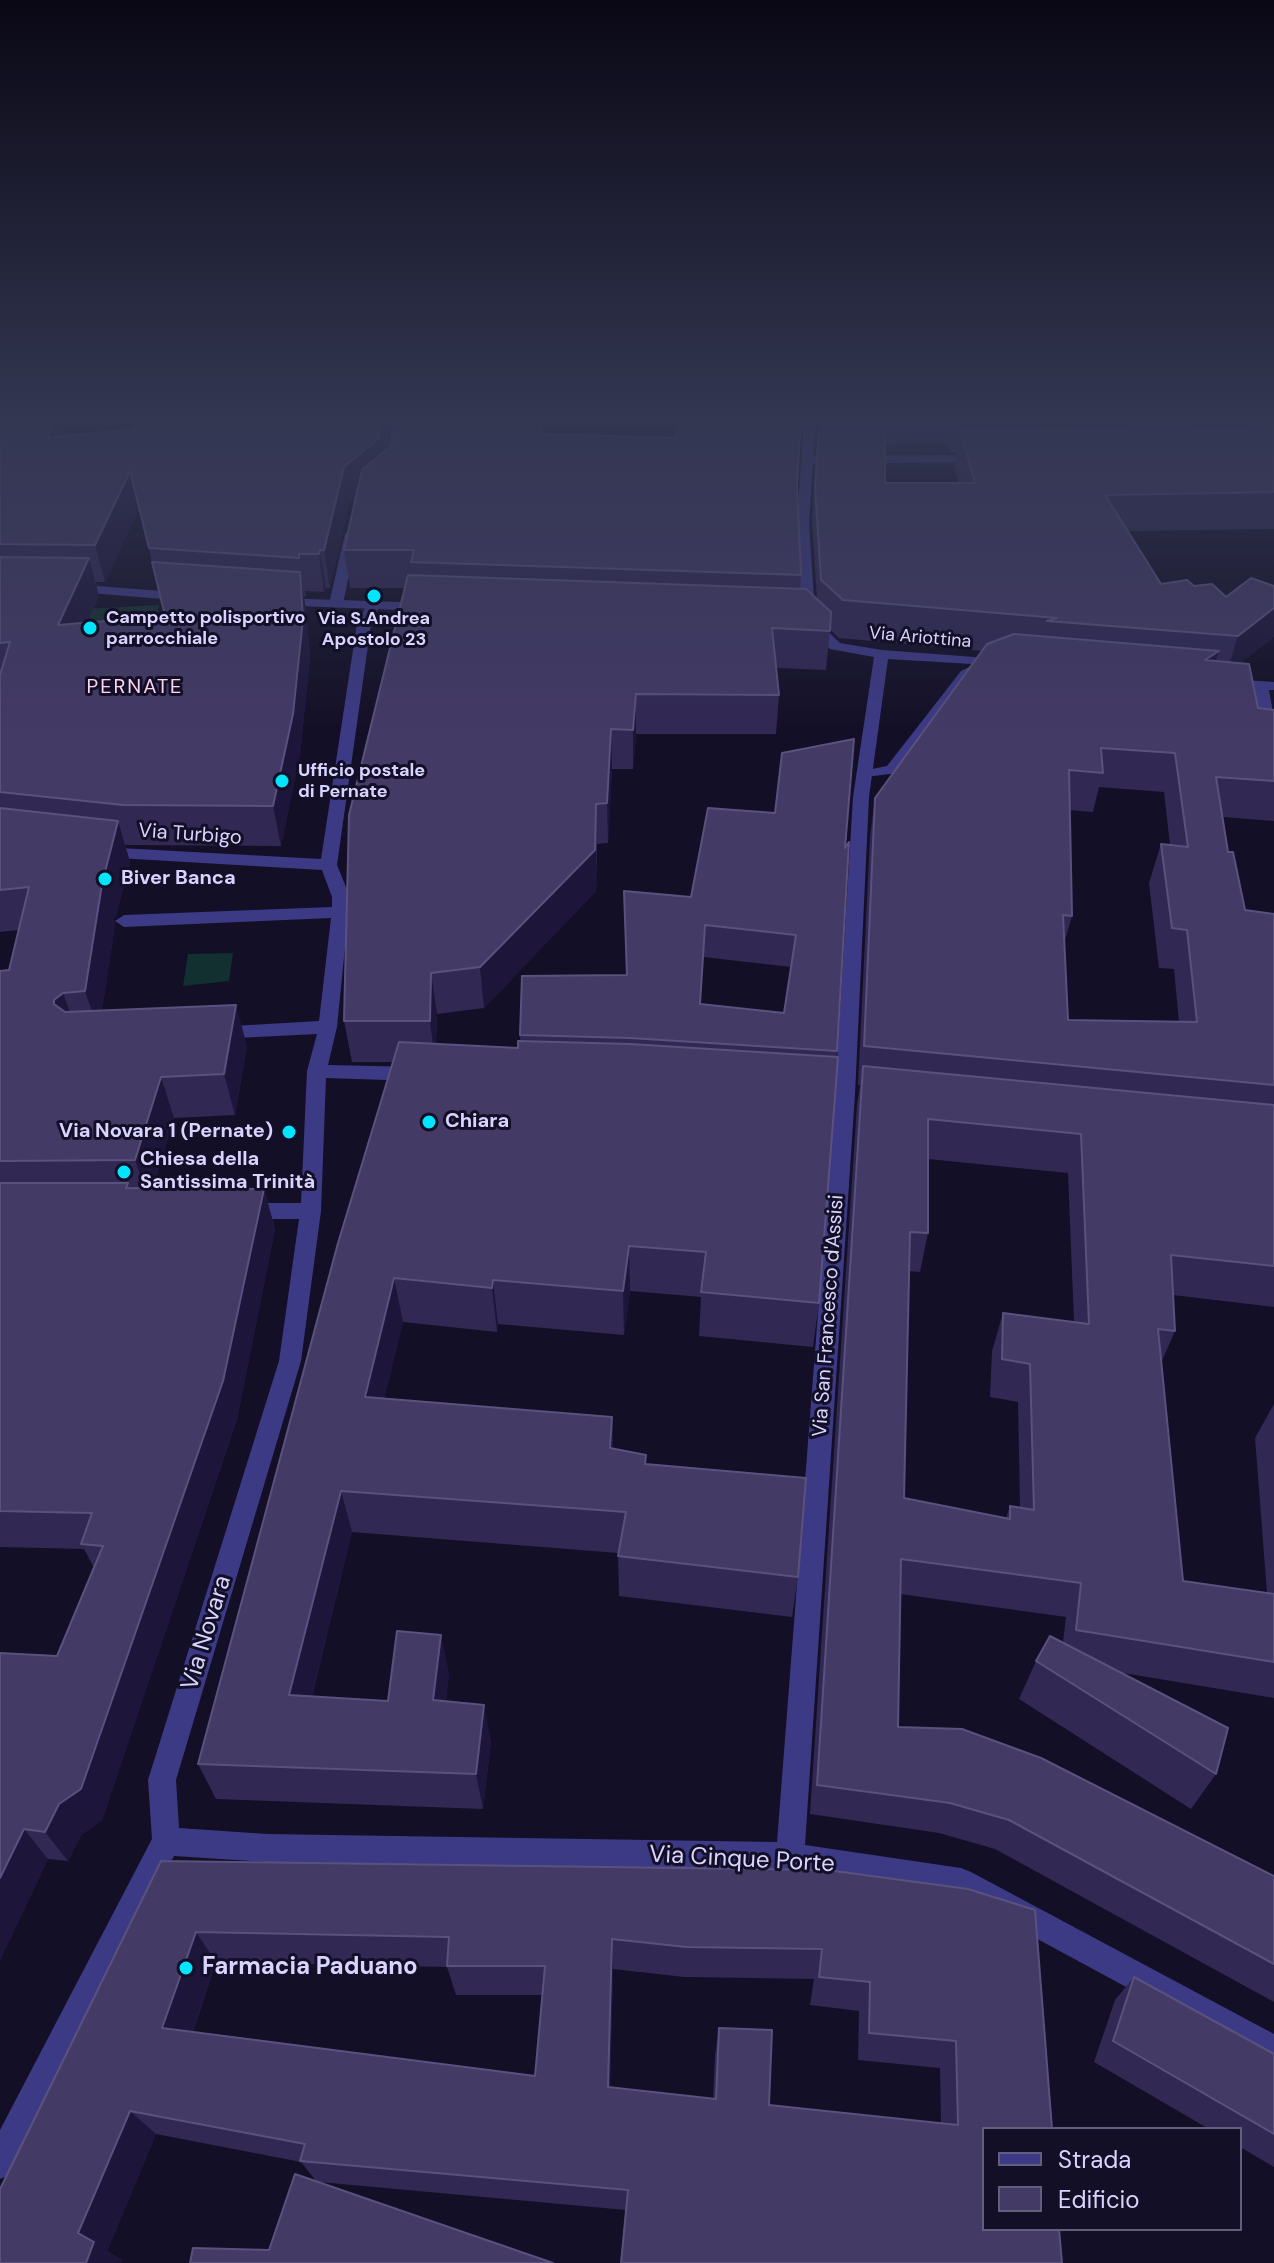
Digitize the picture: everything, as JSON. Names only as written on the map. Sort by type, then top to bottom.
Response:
[{"type":"street","points":[[336,604],[354,525]]},
{"type":"street","name":"Via Ariottina","points":[[803,525],[801,620],[835,646],[882,654],[1016,664]]},
{"type":"street","points":[[50,588],[198,597]]},
{"type":"street","points":[[266,601],[435,608]]},
{"type":"street","points":[[329,865],[364,624],[373,605]]},
{"type":"street","name":"Via San Francesco d'Assisi","points":[[790,1857],[845,1094],[863,775],[882,654]]},
{"type":"street","points":[[863,775],[892,770],[966,674],[985,661]]},
{"type":"street","points":[[1215,682],[1270,682],[1274,762]]},
{"type":"street","name":"Via Turbigo","points":[[88,850],[329,865]]},
{"type":"street","name":"Via Novara","points":[[166,1841],[162,1780],[290,1361],[311,1211],[317,1071],[328,1027],[340,912],[341,897],[329,865]]},
{"type":"street","points":[[124,921],[340,912]]},
{"type":"street","points":[[192,1034],[328,1027]]},
{"type":"street","points":[[317,1071],[442,1074]]},
{"type":"street","points":[[218,1211],[311,1211]]},
{"type":"street","points":[[0,2163],[166,1841]]},
{"type":"street","name":"Via Cinque Porte","points":[[166,1841],[267,1848],[790,1857],[961,1882],[1274,2051]]},
{"type":"green space","points":[[159,605],[151,644],[30,612]]},
{"type":"green space","points":[[233,953],[229,981],[183,986],[188,954]]},
{"type":"building","points":[[0,525],[105,525],[95,545],[0,544]]},
{"type":"building","points":[[143,525],[330,525],[324,550],[320,550],[319,554],[299,554],[299,558],[149,548]]},
{"type":"building","points":[[350,525],[799,525],[801,575],[411,562],[414,550],[344,550]]},
{"type":"building","points":[[817,525],[1124,525],[1161,584],[1187,580],[1194,586],[1212,584],[1226,597],[1251,578],[1274,586],[1274,608],[1238,636],[843,600],[821,580]]},
{"type":"building","points":[[0,557],[89,558],[58,625],[165,616],[152,562],[300,572],[303,619],[293,714],[273,806],[123,805],[0,792],[0,675],[10,642],[0,643]]},
{"type":"building","points":[[408,575],[806,589],[831,612],[830,631],[772,628],[779,695],[636,694],[633,730],[611,729],[607,803],[596,804],[595,850],[480,967],[431,973],[430,1021],[344,1021],[349,815]]},
{"type":"building","points":[[1014,634],[1219,651],[1205,660],[1249,664],[1258,708],[1274,710],[1274,781],[1216,777],[1228,852],[1233,852],[1245,910],[1274,914],[1274,1085],[864,1046],[875,798],[987,644]],"holes":[[[1101,748],[1175,753],[1188,847],[1161,844],[1172,928],[1187,930],[1197,1022],[1068,1020],[1063,915],[1072,916],[1069,770],[1103,773]]]},
{"type":"building","points":[[854,739],[845,848],[849,842],[837,1051],[630,1038],[520,1035],[522,976],[627,975],[624,891],[691,897],[708,808],[775,813],[782,753]],"holes":[[[705,925],[796,935],[784,1013],[700,1004]]]},
{"type":"building","points":[[0,808],[118,821],[104,876],[99,879],[102,884],[85,991],[63,993],[54,1000],[54,1004],[65,1012],[236,1005],[224,1074],[161,1077],[135,1160],[0,1161],[0,971],[9,970],[29,887],[0,890]]},
{"type":"building","points":[[518,1041],[630,1044],[838,1057],[819,1303],[701,1292],[706,1252],[629,1246],[623,1291],[493,1280],[492,1288],[394,1278],[365,1397],[612,1417],[610,1448],[646,1455],[645,1464],[806,1478],[798,1577],[618,1556],[626,1512],[341,1491],[289,1695],[388,1701],[397,1631],[441,1635],[433,1700],[484,1705],[476,1774],[198,1764],[338,1243],[399,1042],[518,1048]]},
{"type":"building","points":[[863,1066],[1274,1105],[1274,1266],[1171,1255],[1175,1331],[1158,1329],[1183,1581],[1274,1594],[1274,1662],[1076,1630],[1081,1583],[901,1559],[898,1727],[962,1729],[1041,1758],[1274,1876],[1274,1964],[1009,1820],[950,1803],[817,1785]],"holes":[[[928,1119],[1081,1134],[1089,1324],[1003,1313],[1002,1359],[1030,1364],[1034,1510],[1010,1506],[1010,1519],[904,1498],[910,1232],[928,1233]]]},
{"type":"building","points":[[0,1183],[128,1183],[126,1188],[264,1189],[223,1381],[81,1789],[59,1804],[45,1832],[24,1829],[0,1878],[0,1653],[57,1656],[103,1546],[81,1544],[92,1513],[0,1511]]},
{"type":"building","points":[[1050,1636],[1228,1728],[1216,1774],[1036,1661]]},
{"type":"building","points":[[161,1861],[827,1870],[968,1889],[1035,1910],[1052,2127],[982,2127],[982,2231],[1059,2231],[1062,2263],[621,2263],[628,2190],[300,2161],[305,2144],[130,2111],[78,2233],[94,2242],[86,2263],[0,2263],[0,2189]],"holes":[[[196,1932],[449,1937],[447,1966],[545,1966],[535,2076],[162,2028]],[[612,1939],[686,1947],[822,1949],[819,1977],[870,1982],[869,2033],[956,2041],[958,2125],[769,2105],[772,2030],[719,2028],[716,2099],[608,2087]]]},
{"type":"building","points":[[1134,1977],[1274,2054],[1274,2134],[1113,2041]]},
{"type":"building","points":[[295,2174],[553,2263],[190,2263],[193,2248],[269,2250]]},
{"type":"place","name":"Via S.Andrea Apostolo 23","points":[[374,596]]},
{"type":"place","name":"Campetto polisportivo parrocchiale","points":[[90,628]]},
{"type":"place","name":"Ufficio postale di Pernate","points":[[282,781]]},
{"type":"place","name":"Biver Banca","points":[[105,879]]},
{"type":"place","name":"Chiara","points":[[429,1122]]},
{"type":"place","name":"Via Novara 1 (Pernate)","points":[[289,1132]]},
{"type":"place","name":"Chiesa della Santissima Trinità","points":[[124,1172]]},
{"type":"place","name":"Farmacia Paduano","points":[[186,1968]]},
{"type":"district","name":"PERNATE","points":[[135,688]]}]
